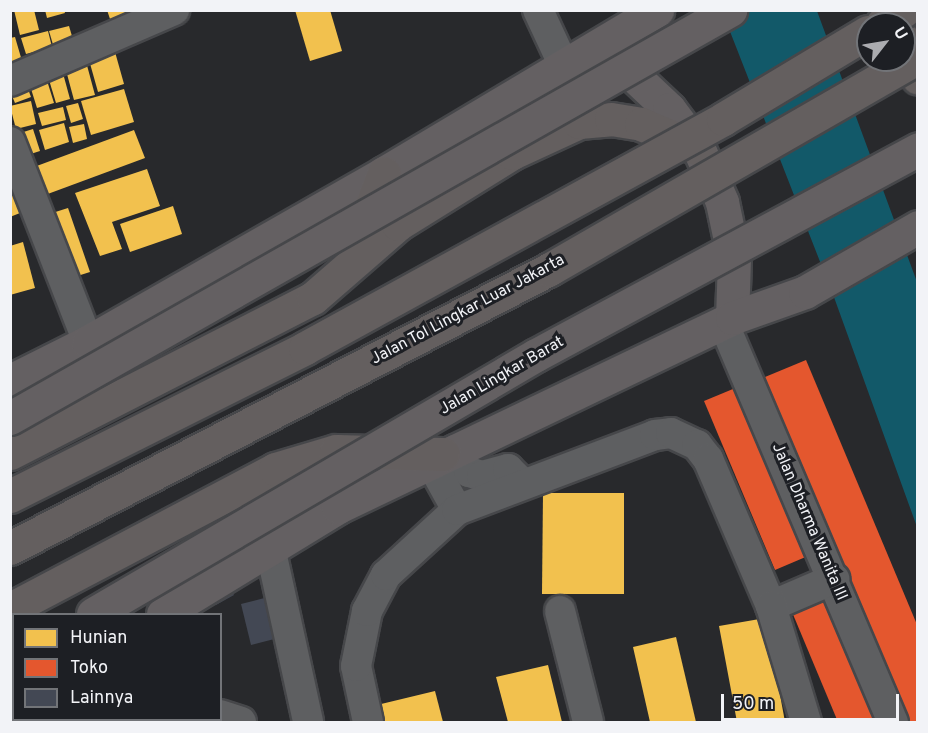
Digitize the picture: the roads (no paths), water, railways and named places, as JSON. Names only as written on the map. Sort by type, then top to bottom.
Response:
[{"type":"highway","points":[[10,496],[305,348],[723,119],[856,39]]},
{"type":"highway","name":"Jalan Tol Lingkar Luar Jakarta","points":[[10,548],[548,270],[918,57]]},
{"type":"highway","points":[[10,453],[313,298],[398,224],[512,153],[579,122],[611,119],[641,124],[699,148]]},
{"type":"highway","points":[[347,268],[384,173]]},
{"type":"highway","points":[[10,609],[275,469],[336,451],[443,455]]},
{"type":"main road","points":[[10,381],[88,342],[384,173],[657,10]]},
{"type":"main road","points":[[10,418],[730,10]]},
{"type":"main road","points":[[576,59],[633,75],[669,109],[699,148],[722,202],[734,259],[728,320]]},
{"type":"main road","name":"Jalan Lingkar Barat","points":[[96,613],[536,355],[918,149]]},
{"type":"main road","points":[[166,613],[338,507],[728,320],[805,292],[914,230]]},
{"type":"street","points":[[10,81],[174,10]]},
{"type":"street","points":[[538,10],[576,59]]},
{"type":"street","points":[[10,142],[88,342]]},
{"type":"street","name":"Jalan Dharma Wanita III","points":[[728,320],[893,723]]},
{"type":"street","points":[[368,723],[356,666],[368,611],[386,575],[457,510],[522,483],[654,435],[671,433],[685,436],[708,459],[771,606],[806,723]]},
{"type":"street","points":[[443,455],[469,472],[482,476],[508,469],[522,483]]},
{"type":"street","points":[[443,455],[457,510]]},
{"type":"street","points":[[270,547],[302,720]]},
{"type":"street","points":[[771,606],[834,579]]},
{"type":"street","points":[[560,610],[588,723]]},
{"type":"street","points":[[222,716],[241,723]]},
{"type":"water","points":[[722,11],[817,11],[917,282],[917,527],[835,300]]}]
